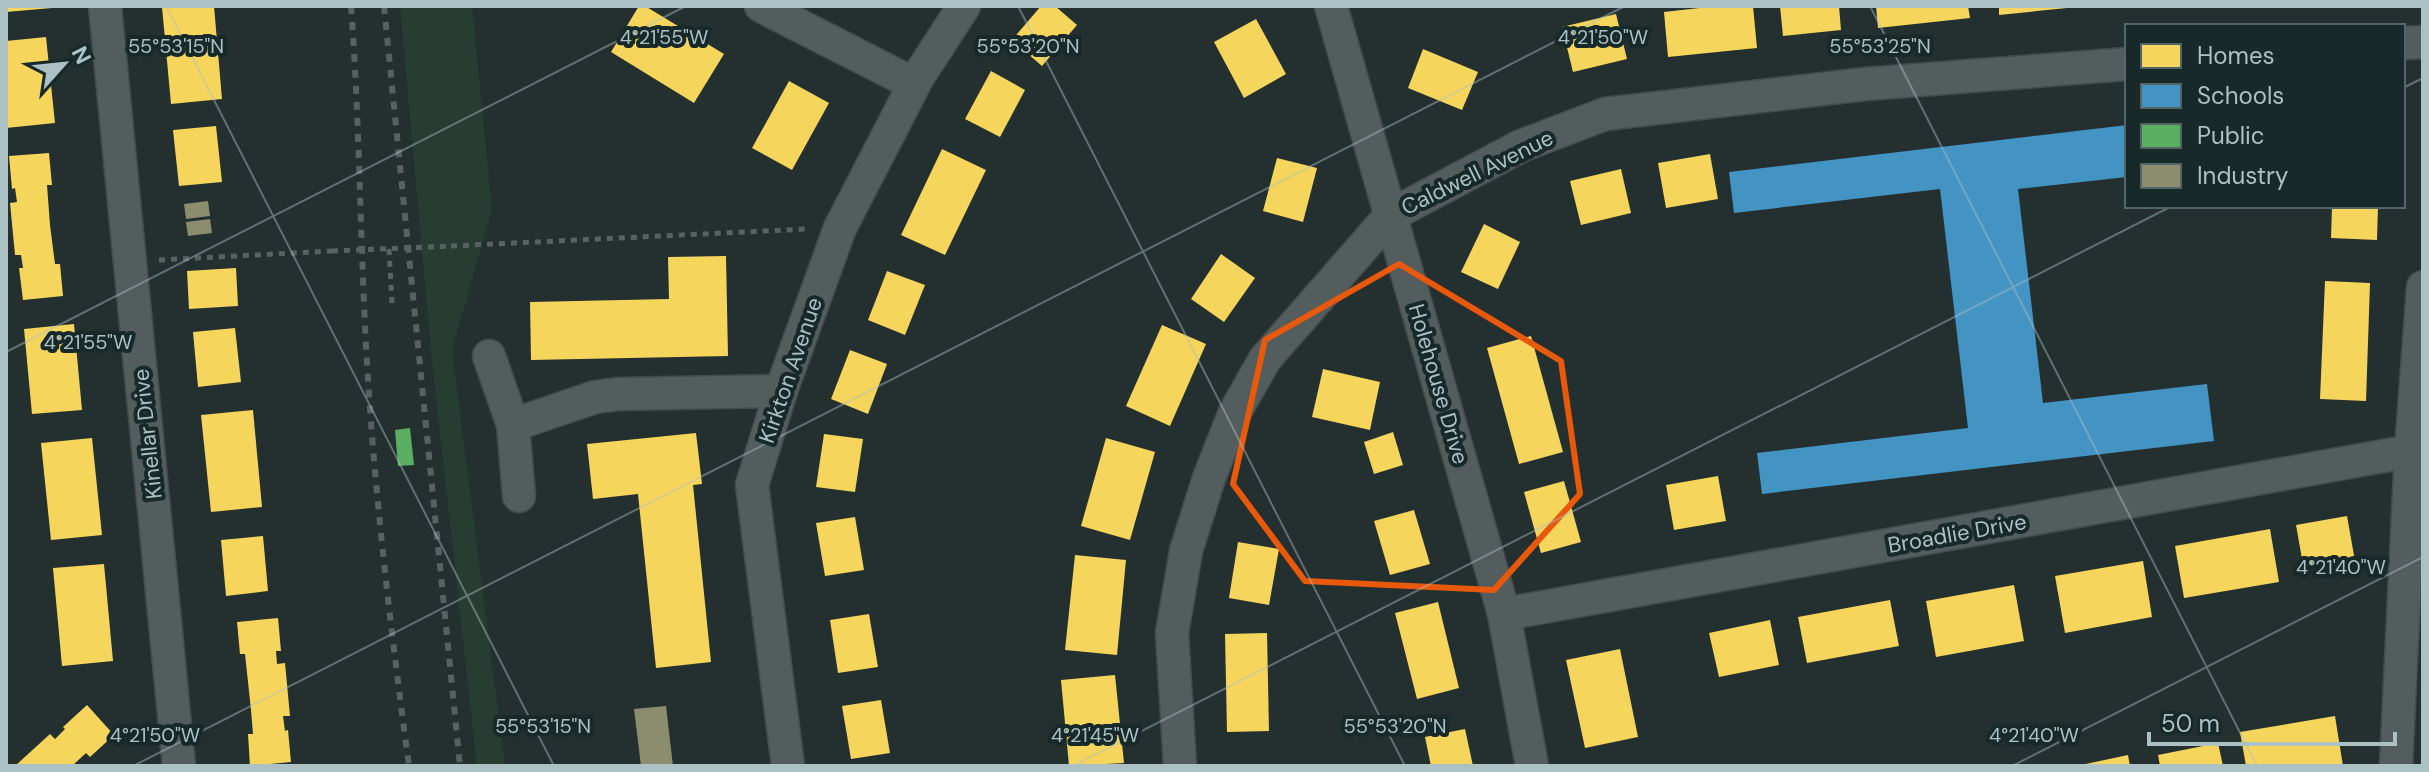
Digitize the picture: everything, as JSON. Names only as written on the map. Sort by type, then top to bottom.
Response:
[{"type":"street","name":"Kinellar Drive","points":[[105,6],[178,751]]},
{"type":"street","points":[[761,6],[914,84]]},
{"type":"street","name":"Kirkton Avenue","points":[[788,766],[752,485],[781,391],[840,228],[914,84],[964,6]]},
{"type":"street","name":"Holehouse Drive","points":[[1331,6],[1504,614],[1532,766]]},
{"type":"street","name":"Caldwell Avenue","points":[[1180,766],[1172,633],[1186,551],[1209,478],[1235,412],[1265,359],[1391,215],[1521,146],[1605,114],[1866,84],[2125,64]]},
{"type":"street","points":[[2396,766],[2411,451],[2423,287]]},
{"type":"street","points":[[489,356],[513,425],[519,496]]},
{"type":"street","points":[[513,425],[595,397],[781,391]]},
{"type":"street","name":"Broadlie Drive","points":[[1504,614],[2411,451]]},
{"type":"street","points":[[164,766],[178,751]]},
{"type":"path","points":[[130,261],[840,228]]},
{"type":"path","points":[[389,249],[392,303]]},
{"type":"highlighted area","points":[[1399,264],[1561,361],[1580,494],[1494,590],[1305,581],[1233,484],[1265,340]]},
{"type":"green space","points":[[400,6],[472,6],[492,210],[452,350],[505,766],[477,766],[431,351]]},
{"type":"building: Homes","points":[[6,6],[52,6],[52,8],[6,12]]},
{"type":"building: Homes","points":[[214,6],[222,99],[171,104],[162,7]]},
{"type":"building: Homes","points":[[639,6],[645,6],[724,54],[694,103],[611,52]]},
{"type":"building: Homes","points":[[1041,6],[1055,6],[1077,25],[1042,66],[1012,40]]},
{"type":"building: Homes","points":[[1717,6],[1753,6],[1757,48],[1668,57],[1664,12]]},
{"type":"building: Homes","points":[[1780,6],[1839,6],[1841,30],[1783,36]]},
{"type":"building: Homes","points":[[1876,6],[1968,6],[1970,18],[1878,28]]},
{"type":"building: Homes","points":[[1999,6],[2067,6],[2067,8],[1999,15]]},
{"type":"building: Homes","points":[[1616,14],[1627,59],[1573,72],[1562,27]]},
{"type":"building: Homes","points":[[1256,19],[1286,74],[1244,98],[1214,42]]},
{"type":"building: Homes","points":[[46,37],[55,123],[6,128],[6,41]]},
{"type":"building: Homes","points":[[1423,49],[1478,72],[1462,110],[1408,88]]},
{"type":"building: Homes","points":[[991,71],[1025,90],[1000,137],[965,119]]},
{"type":"building: Homes","points":[[789,81],[829,103],[792,170],[752,148]]},
{"type":"building: Homes","points":[[216,126],[222,182],[179,186],[173,130]]},
{"type":"building: Homes","points":[[942,149],[986,170],[945,255],[901,235]]},
{"type":"building: Homes","points":[[49,153],[52,185],[47,185],[50,225],[55,264],[60,264],[63,296],[23,300],[19,268],[23,268],[21,255],[15,255],[10,203],[17,202],[15,188],[12,189],[9,156]]},
{"type":"building: Homes","points":[[1710,154],[1718,199],[1666,208],[1658,163]]},
{"type":"building: Homes","points":[[1277,158],[1317,168],[1303,222],[1263,211]]},
{"type":"building: Homes","points":[[1621,169],[1631,213],[1581,225],[1570,181]]},
{"type":"building: Homes","points":[[2332,208],[2378,208],[2377,240],[2331,238]]},
{"type":"building: Homes","points":[[1484,224],[1520,242],[1498,289],[1461,272]]},
{"type":"building: Homes","points":[[1221,254],[1255,278],[1224,322],[1191,299]]},
{"type":"building: Homes","points":[[726,256],[728,356],[531,360],[530,302],[669,299],[668,257]]},
{"type":"building: Homes","points":[[236,268],[238,306],[189,309],[187,271]]},
{"type":"building: Homes","points":[[887,271],[925,285],[905,335],[868,320]]},
{"type":"building: Homes","points":[[2325,281],[2370,283],[2366,401],[2320,399]]},
{"type":"building: Homes","points":[[74,324],[82,410],[32,414],[24,329]]},
{"type":"building: Homes","points":[[1162,325],[1206,344],[1170,426],[1126,406]]},
{"type":"building: Homes","points":[[235,328],[241,382],[198,387],[193,332]]},
{"type":"building: Homes","points":[[1531,336],[1563,452],[1519,464],[1487,348]]},
{"type":"building: Homes","points":[[850,350],[887,364],[868,414],[831,399]]},
{"type":"building: Homes","points":[[1323,369],[1380,382],[1370,430],[1312,417]]},
{"type":"building: Homes","points":[[253,410],[262,507],[211,512],[201,415]]},
{"type":"building: Homes","points":[[1393,432],[1403,465],[1374,474],[1364,442]]},
{"type":"building: Homes","points":[[696,433],[702,484],[693,485],[711,662],[656,668],[638,494],[593,499],[587,444]]},
{"type":"building: Homes","points":[[824,434],[863,439],[855,492],[816,487]]},
{"type":"building: Homes","points":[[92,438],[102,535],[51,540],[41,443]]},
{"type":"building: Homes","points":[[1106,438],[1155,452],[1130,540],[1081,526]]},
{"type":"building: Homes","points":[[1718,476],[1726,521],[1674,530],[1666,485]]},
{"type":"building: Homes","points":[[1564,481],[1581,542],[1541,553],[1524,492]]},
{"type":"building: Homes","points":[[1414,510],[1430,564],[1390,575],[1374,521]]},
{"type":"building: Homes","points":[[2347,516],[2355,561],[2304,570],[2296,525]]},
{"type":"building: Homes","points":[[855,517],[864,570],[825,576],[816,523]]},
{"type":"building: Homes","points":[[2270,529],[2279,582],[2184,598],[2175,546]]},
{"type":"building: Homes","points":[[263,536],[268,591],[226,596],[221,540]]},
{"type":"building: Homes","points":[[1238,542],[1279,549],[1269,605],[1229,598]]},
{"type":"building: Homes","points":[[1075,555],[1126,560],[1117,655],[1065,650]]},
{"type":"building: Homes","points":[[2143,561],[2152,617],[2065,633],[2055,576]]},
{"type":"building: Homes","points":[[104,564],[113,661],[62,666],[53,568]]},
{"type":"building: Homes","points":[[2014,585],[2024,641],[1936,657],[1926,601]]},
{"type":"building: Homes","points":[[1890,600],[1899,646],[1807,663],[1798,617]]},
{"type":"building: Homes","points":[[1438,602],[1459,688],[1417,699],[1395,613]]},
{"type":"building: Homes","points":[[869,614],[878,667],[838,673],[830,620]]},
{"type":"building: Homes","points":[[278,618],[281,651],[276,651],[277,664],[285,663],[290,716],[283,716],[285,731],[288,730],[291,762],[250,766],[248,734],[253,734],[251,710],[245,654],[240,654],[237,622]]},
{"type":"building: Homes","points":[[1770,620],[1779,665],[1719,677],[1709,633]]},
{"type":"building: Homes","points":[[1267,633],[1269,731],[1227,732],[1225,634]]},
{"type":"building: Homes","points":[[1620,649],[1638,737],[1585,748],[1566,660]]},
{"type":"building: Homes","points":[[1115,675],[1124,763],[1069,766],[1061,680]]},
{"type":"building: Homes","points":[[881,700],[890,753],[851,759],[842,706]]},
{"type":"building: Homes","points":[[87,705],[114,735],[90,757],[86,753],[72,766],[15,766],[50,734],[55,739]]},
{"type":"building: Homes","points":[[2335,716],[2343,766],[2246,766],[2240,732]]},
{"type":"building: Homes","points":[[1465,729],[1473,766],[1431,766],[1425,737]]},
{"type":"building: Homes","points":[[2218,743],[2223,766],[2160,766],[2158,755]]},
{"type":"building: Homes","points":[[2128,755],[2130,766],[2081,766],[2081,765]]},
{"type":"building: Schools","points":[[2125,125],[2125,177],[2018,189],[2043,403],[2207,384],[2214,441],[1762,494],[1757,453],[1968,428],[1940,189],[1734,213],[1729,172]]},
{"type":"building: Public","points":[[410,428],[414,465],[398,466],[395,430]]},
{"type":"building: Industry","points":[[208,201],[210,216],[186,219],[184,204]]},
{"type":"building: Industry","points":[[210,219],[212,233],[188,236],[186,222]]},
{"type":"building: Industry","points":[[666,706],[673,766],[641,766],[634,709]]},
{"type":"railway","points":[[351,6],[370,414],[384,565],[409,766]]},
{"type":"railway","points":[[384,6],[460,766]]}]
